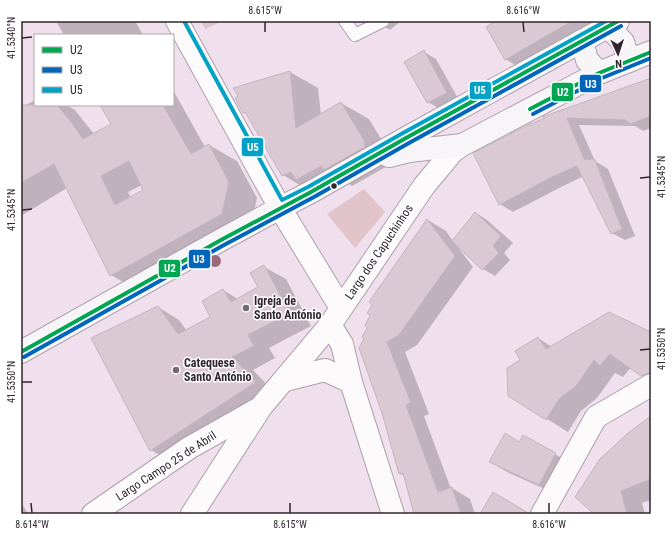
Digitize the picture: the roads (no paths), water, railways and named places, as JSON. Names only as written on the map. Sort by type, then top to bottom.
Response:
[{"type":"street","name":"Largo dos Capuchinhos","points":[[177,21],[280,208],[336,316],[424,186],[453,151],[462,145]]},
{"type":"street","points":[[21,352],[582,41],[610,23],[623,42],[629,60]]},
{"type":"street","points":[[582,41],[587,60],[599,73]]},
{"type":"street","points":[[359,165],[409,150],[462,145],[599,73],[651,52]]},
{"type":"street","points":[[336,316],[351,382],[393,514]]},
{"type":"street","name":"Largo Campo 25 de Abril","points":[[192,514],[261,407],[336,316]]},
{"type":"street","points":[[284,380],[325,370],[351,382]]},
{"type":"street","points":[[542,514],[596,417],[651,385]]},
{"type":"street","name":"Largo Campo 25 de Abril","points":[[93,514],[189,448],[261,407]]},
{"type":"lane","points":[[345,21],[355,35],[383,21]]},
{"type":"place","name":"Igreja de Santo António","points":[[246,308]]},
{"type":"place","name":"Catequese Santo António","points":[[176,370]]}]
